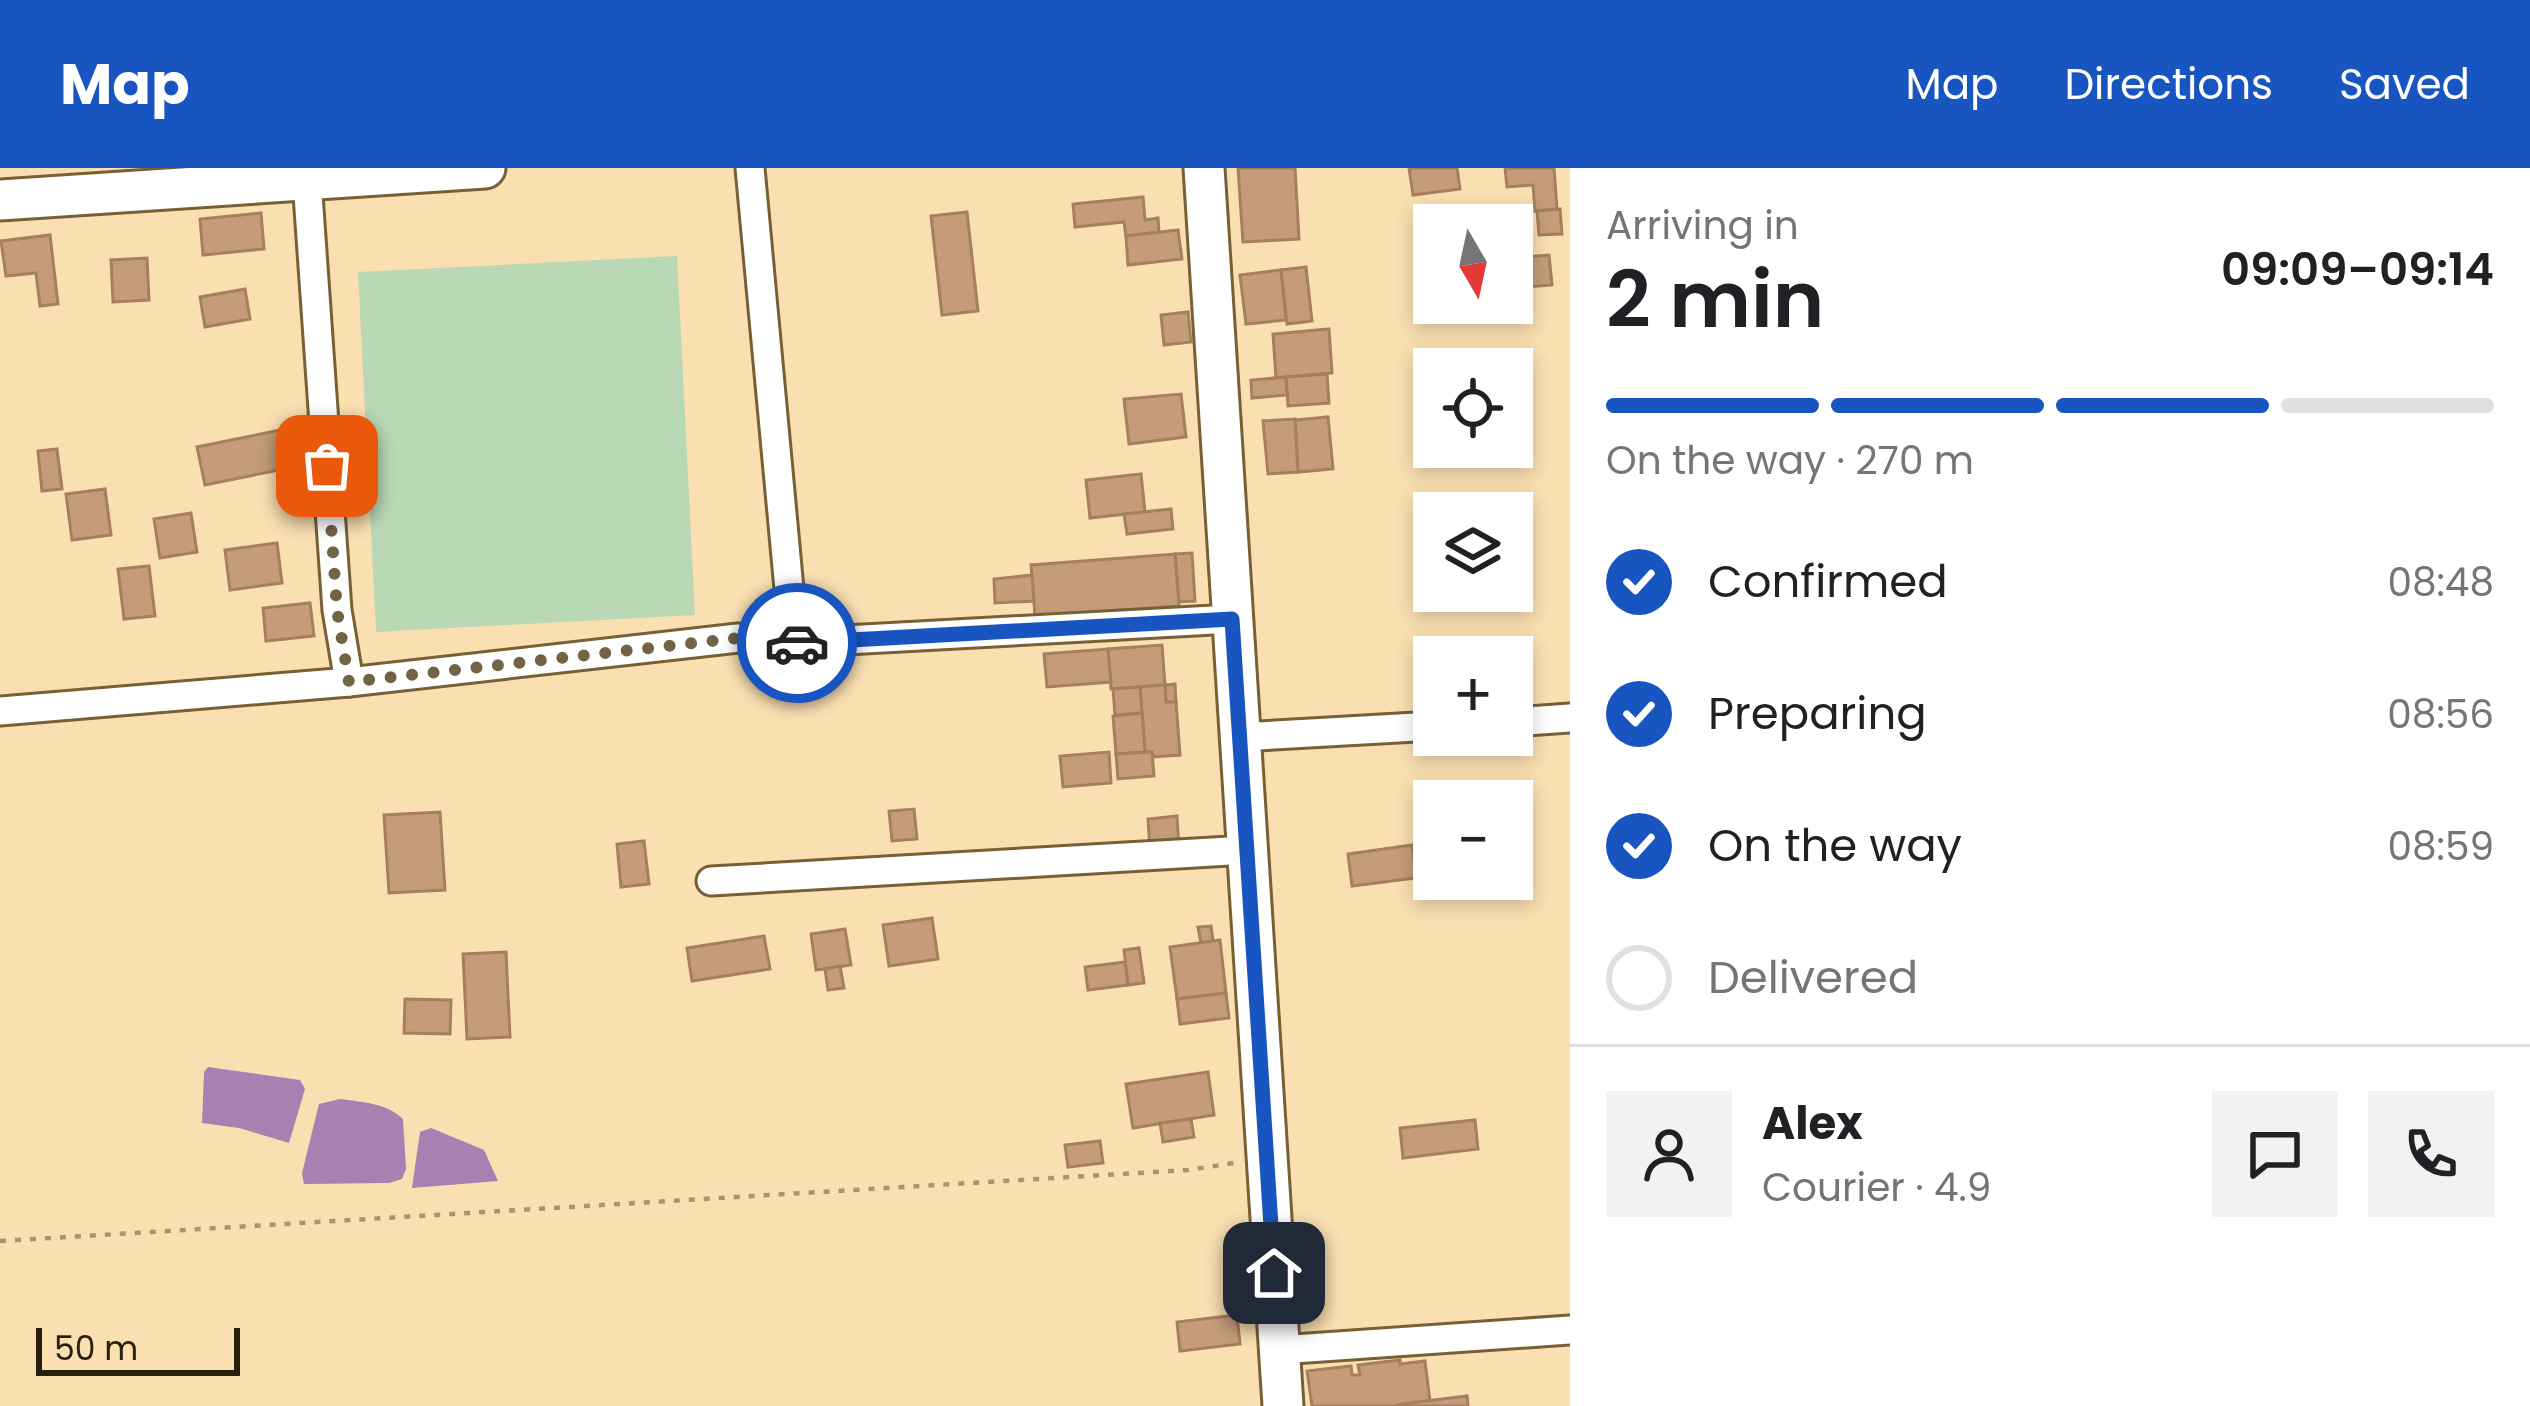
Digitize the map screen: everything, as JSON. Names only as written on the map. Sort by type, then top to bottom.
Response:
[{"type":"main road","points":[[0,200],[244,176],[307,180],[485,168]]},
{"type":"main road","points":[[1204,168],[1282,1406]]},
{"type":"street","points":[[750,168],[794,643]]},
{"type":"street","points":[[307,180],[337,610],[349,682]]},
{"type":"street","points":[[0,711],[349,682],[738,638],[772,644],[1232,619]]},
{"type":"street","points":[[1533,721],[1570,718]]},
{"type":"street","points":[[1240,737],[1413,727]]},
{"type":"street","points":[[711,881],[1247,850]]},
{"type":"street","points":[[1279,1350],[1570,1330]]},
{"type":"path","points":[[0,1241],[1188,1170],[1267,1158]]},
{"type":"green space","points":[[677,256],[695,615],[376,632],[358,272]]},
{"type":"shaded area","points":[[208,1067],[300,1080],[305,1089],[289,1143],[202,1123]]},
{"type":"shaded area","points":[[340,1099],[382,1106],[403,1119],[406,1169],[402,1179],[304,1184],[302,1173],[319,1104]]},
{"type":"shaded area","points":[[431,1128],[484,1150],[498,1181],[412,1188],[420,1132]]},
{"type":"building","points":[[1238,168],[1295,168],[1299,239],[1243,242]]},
{"type":"building","points":[[1409,168],[1457,168],[1460,189],[1413,195]]},
{"type":"building","points":[[1505,168],[1554,168],[1557,209],[1535,211],[1533,185],[1507,187]]},
{"type":"building","points":[[1143,197],[1145,220],[1158,218],[1159,232],[1126,236],[1124,222],[1075,227],[1073,204]]},
{"type":"building","points":[[1560,209],[1562,234],[1539,235],[1537,211]]},
{"type":"building","points":[[967,212],[978,311],[942,315],[931,216]]},
{"type":"building","points":[[261,213],[264,249],[203,255],[200,219]]},
{"type":"building","points":[[1178,230],[1182,259],[1128,265],[1126,236]]},
{"type":"building","points":[[50,235],[58,304],[40,306],[36,273],[6,276],[1,241]]},
{"type":"building","points":[[1549,255],[1552,285],[1533,287],[1533,256]]},
{"type":"building","points":[[147,258],[149,300],[113,302],[111,260]]},
{"type":"building","points":[[1306,267],[1312,321],[1287,324],[1281,270]]},
{"type":"building","points":[[1281,270],[1286,320],[1246,324],[1240,275]]},
{"type":"building","points":[[245,289],[250,319],[205,327],[200,297]]},
{"type":"building","points":[[1188,312],[1191,342],[1164,345],[1161,315]]},
{"type":"building","points":[[1329,329],[1332,373],[1276,378],[1273,334]]},
{"type":"building","points":[[1327,374],[1329,403],[1288,406],[1286,377]]},
{"type":"building","points":[[1286,377],[1287,395],[1252,398],[1251,380]]},
{"type":"building","points":[[1181,394],[1186,437],[1129,444],[1124,399]]},
{"type":"building","points":[[1328,417],[1333,469],[1298,472],[1295,420]]},
{"type":"building","points":[[1295,419],[1298,472],[1268,474],[1263,421]]},
{"type":"building","points":[[305,425],[313,463],[205,485],[197,447]]},
{"type":"building","points":[[57,449],[62,489],[42,491],[38,451]]},
{"type":"building","points":[[1141,474],[1145,512],[1090,518],[1086,480]]},
{"type":"building","points":[[105,489],[111,535],[72,540],[66,494]]},
{"type":"building","points":[[1171,509],[1173,529],[1127,534],[1124,514]]},
{"type":"building","points":[[191,513],[197,552],[160,558],[154,519]]},
{"type":"building","points":[[277,543],[282,583],[230,590],[225,550]]},
{"type":"building","points":[[1192,553],[1195,601],[1179,602],[1175,554]]},
{"type":"building","points":[[1175,554],[1179,606],[1035,616],[1031,565]]},
{"type":"building","points":[[149,566],[155,616],[124,619],[118,569]]},
{"type":"building","points":[[1032,575],[1034,601],[995,603],[994,579]]},
{"type":"building","points":[[310,603],[314,636],[266,641],[263,608]]},
{"type":"building","points":[[1162,645],[1165,685],[1111,689],[1108,649]]},
{"type":"building","points":[[1108,649],[1111,682],[1047,687],[1044,654]]},
{"type":"building","points":[[1175,684],[1176,702],[1166,702],[1165,685]]},
{"type":"building","points":[[1165,685],[1166,702],[1176,702],[1180,755],[1153,757],[1152,752],[1145,752],[1140,687]]},
{"type":"building","points":[[1140,687],[1142,713],[1115,715],[1113,689]]},
{"type":"building","points":[[1142,713],[1145,752],[1116,754],[1113,716]]},
{"type":"building","points":[[1109,752],[1111,783],[1063,787],[1060,756]]},
{"type":"building","points":[[1152,752],[1154,776],[1118,779],[1116,754]]},
{"type":"building","points":[[914,809],[917,839],[892,841],[889,811]]},
{"type":"building","points":[[440,812],[445,890],[389,893],[384,815]]},
{"type":"building","points":[[1177,816],[1179,849],[1150,851],[1148,819]]},
{"type":"building","points":[[644,841],[649,884],[621,887],[617,844]]},
{"type":"building","points":[[1412,845],[1413,878],[1352,886],[1348,854]]},
{"type":"building","points":[[932,918],[938,959],[889,966],[883,925]]},
{"type":"building","points":[[1211,926],[1213,941],[1201,943],[1198,927]]},
{"type":"building","points":[[845,929],[851,965],[816,970],[811,934]]},
{"type":"building","points":[[764,936],[770,969],[692,981],[687,948]]},
{"type":"building","points":[[1220,940],[1226,993],[1177,999],[1170,947]]},
{"type":"building","points":[[1139,948],[1144,983],[1128,985],[1124,950]]},
{"type":"building","points":[[506,952],[510,1037],[467,1039],[463,954]]},
{"type":"building","points":[[1125,962],[1128,985],[1088,990],[1085,967]]},
{"type":"building","points":[[840,966],[844,988],[828,990],[825,969]]},
{"type":"building","points":[[1226,993],[1229,1018],[1180,1024],[1177,999]]},
{"type":"building","points":[[405,999],[451,1000],[450,1034],[404,1033]]},
{"type":"building","points":[[1208,1072],[1214,1115],[1133,1128],[1126,1084]]},
{"type":"building","points":[[1191,1119],[1194,1137],[1163,1142],[1160,1123]]},
{"type":"building","points":[[1475,1120],[1478,1149],[1403,1158],[1400,1128]]},
{"type":"building","points":[[1100,1141],[1103,1163],[1068,1167],[1065,1145]]},
{"type":"building","points":[[1237,1315],[1240,1344],[1180,1351],[1177,1322]]},
{"type":"building","points":[[1400,1360],[1400,1364],[1425,1361],[1430,1401],[1312,1406],[1307,1371],[1351,1366],[1352,1375],[1360,1375],[1358,1365]]},
{"type":"building","points":[[1467,1396],[1468,1406],[1395,1406],[1401,1404]]},
{"type":"way so far","points":[[327,466],[337,610],[349,682],[738,638],[797,643]]},
{"type":"route","points":[[797,643],[1232,619],[1274,1273]]}]
